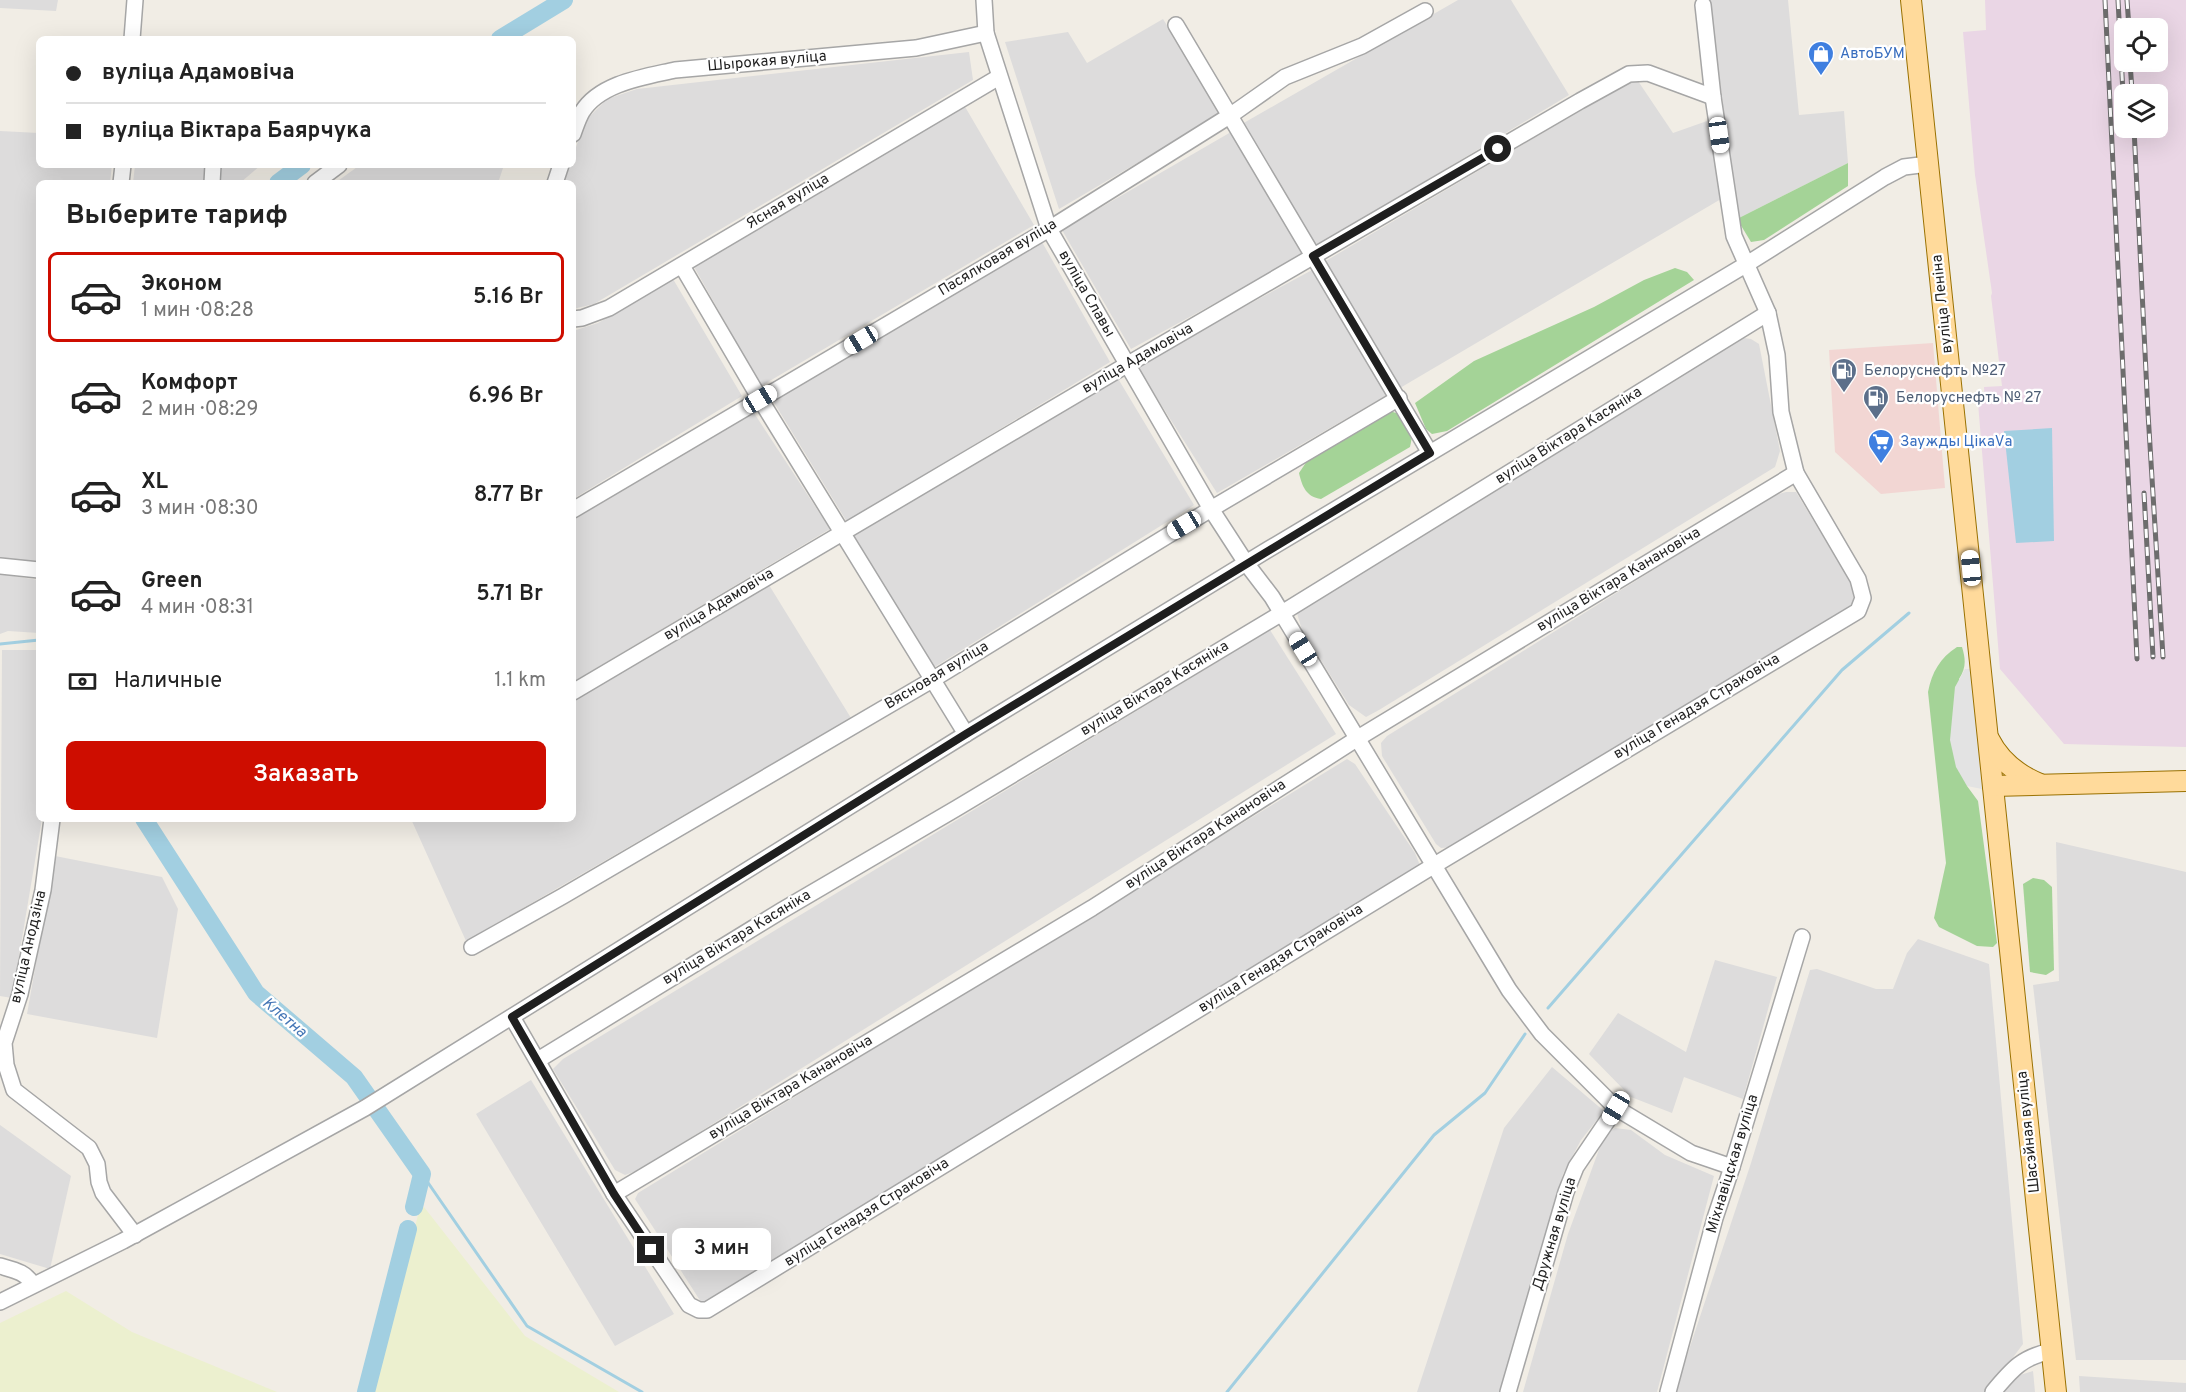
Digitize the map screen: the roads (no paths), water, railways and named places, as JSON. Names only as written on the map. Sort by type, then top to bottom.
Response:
[{"type":"main road","name":"вуліца Леніна","points":[[1911,0],[1993,786]]},
{"type":"main road","points":[[1988,736],[1997,753],[2012,769],[2042,785]]},
{"type":"main road","points":[[1993,786],[2186,781]]},
{"type":"main road","name":"Шасэйная вуліца","points":[[1993,786],[2056,1392]]},
{"type":"street","points":[[132,33],[135,0]]},
{"type":"street","name":"вуліца Славы","points":[[984,0],[986,33],[1049,229],[1211,509],[1281,613],[1509,990],[1542,1034],[1616,1108]]},
{"type":"street","points":[[1703,5],[1713,97],[1734,236],[1768,313],[1777,354],[1781,412],[1796,472]]},
{"type":"street","name":"Пасялковая вуліца","points":[[576,508],[1049,229],[1231,115],[1285,77],[1362,46],[1425,11]]},
{"type":"street","points":[[1176,25],[1430,453]]},
{"type":"street","name":"Шырокая вуліца","points":[[576,122],[583,110],[594,99],[611,89],[640,78],[663,73],[916,48],[986,33]]},
{"type":"street","name":"вуліца Адамовіча","points":[[576,690],[1128,364],[1629,74],[1648,73],[1713,97]]},
{"type":"street","name":"Ясная вуліца","points":[[576,319],[609,308],[999,77]]},
{"type":"street","points":[[0,1302],[135,1235],[365,1108],[966,734],[1246,563],[1748,264],[1895,171],[1913,165],[1929,164]]},
{"type":"street","points":[[319,180],[335,168]]},
{"type":"street","points":[[682,266],[760,399],[966,734]]},
{"type":"street","name":"вуліца Віктара Касяніка","points":[[538,1060],[781,911],[1281,613],[1768,313]]},
{"type":"street","name":"Вясновая вуліца","points":[[472,947],[932,680],[1211,509],[1399,398]]},
{"type":"street","name":"вуліца Генадзя Страковіча","points":[[614,1194],[689,1305],[699,1310],[707,1310],[1433,866],[1858,611],[1863,598],[1858,579],[1796,472]]},
{"type":"street","name":"вуліца Віктара Канановіча","points":[[614,1194],[1092,908],[1358,738],[1796,472]]},
{"type":"street","points":[[0,566],[36,570]]},
{"type":"street","name":"вуліца Анодзіна","points":[[14,1090],[6,1065],[4,1043],[20,994],[43,890],[52,822]]},
{"type":"street","name":"Міхнавіцская вуліца","points":[[1668,1392],[1715,1218],[1802,937]]},
{"type":"street","points":[[512,1017],[614,1194]]},
{"type":"street","points":[[0,1079],[89,1148],[98,1164],[99,1182],[103,1193],[135,1235]]},
{"type":"street","points":[[1616,1108],[1691,1153],[1732,1167]]},
{"type":"street","name":"Дружная вуліца","points":[[1508,1392],[1566,1192],[1576,1167],[1616,1108]]},
{"type":"street","points":[[0,1266],[24,1274],[30,1278],[33,1285]]},
{"type":"street","points":[[1993,1392],[2019,1364],[2035,1354],[2053,1351]]},
{"type":"water","points":[[2052,428],[2054,541],[2016,543],[2004,431]]},
{"type":"waterway","name":"Клетна","points":[[505,36],[564,0]]},
{"type":"waterway","name":"Клетна","points":[[282,180],[298,168]]},
{"type":"waterway","points":[[1548,1008],[1842,670],[1909,613]]},
{"type":"waterway","points":[[0,644],[36,640]]},
{"type":"waterway","name":"Клетна","points":[[146,822],[256,993],[354,1077],[422,1174],[414,1207]]},
{"type":"waterway","points":[[1227,1392],[1434,1135],[1485,1093],[1525,1034]]},
{"type":"waterway","points":[[422,1174],[527,1326],[642,1392]]},
{"type":"waterway","name":"Клетна","points":[[366,1392],[408,1229]]},
{"type":"railway","points":[[2105,0],[2137,659]]},
{"type":"railway","points":[[2118,0],[2122,84]]},
{"type":"railway","points":[[2127,0],[2128,18]]},
{"type":"railway","points":[[2131,72],[2132,84]]},
{"type":"railway","points":[[2134,138],[2163,657]]},
{"type":"railway","points":[[2144,493],[2153,657]]},
{"type":"place","name":"АвтоБУМ","points":[[1821,77]]},
{"type":"place","name":"Белоруснефть №27","points":[[1844,394]]},
{"type":"place","name":"Белоруснефть № 27","points":[[1876,421]]},
{"type":"place","name":"Заужды ЦікаVа","points":[[1881,465]]}]
